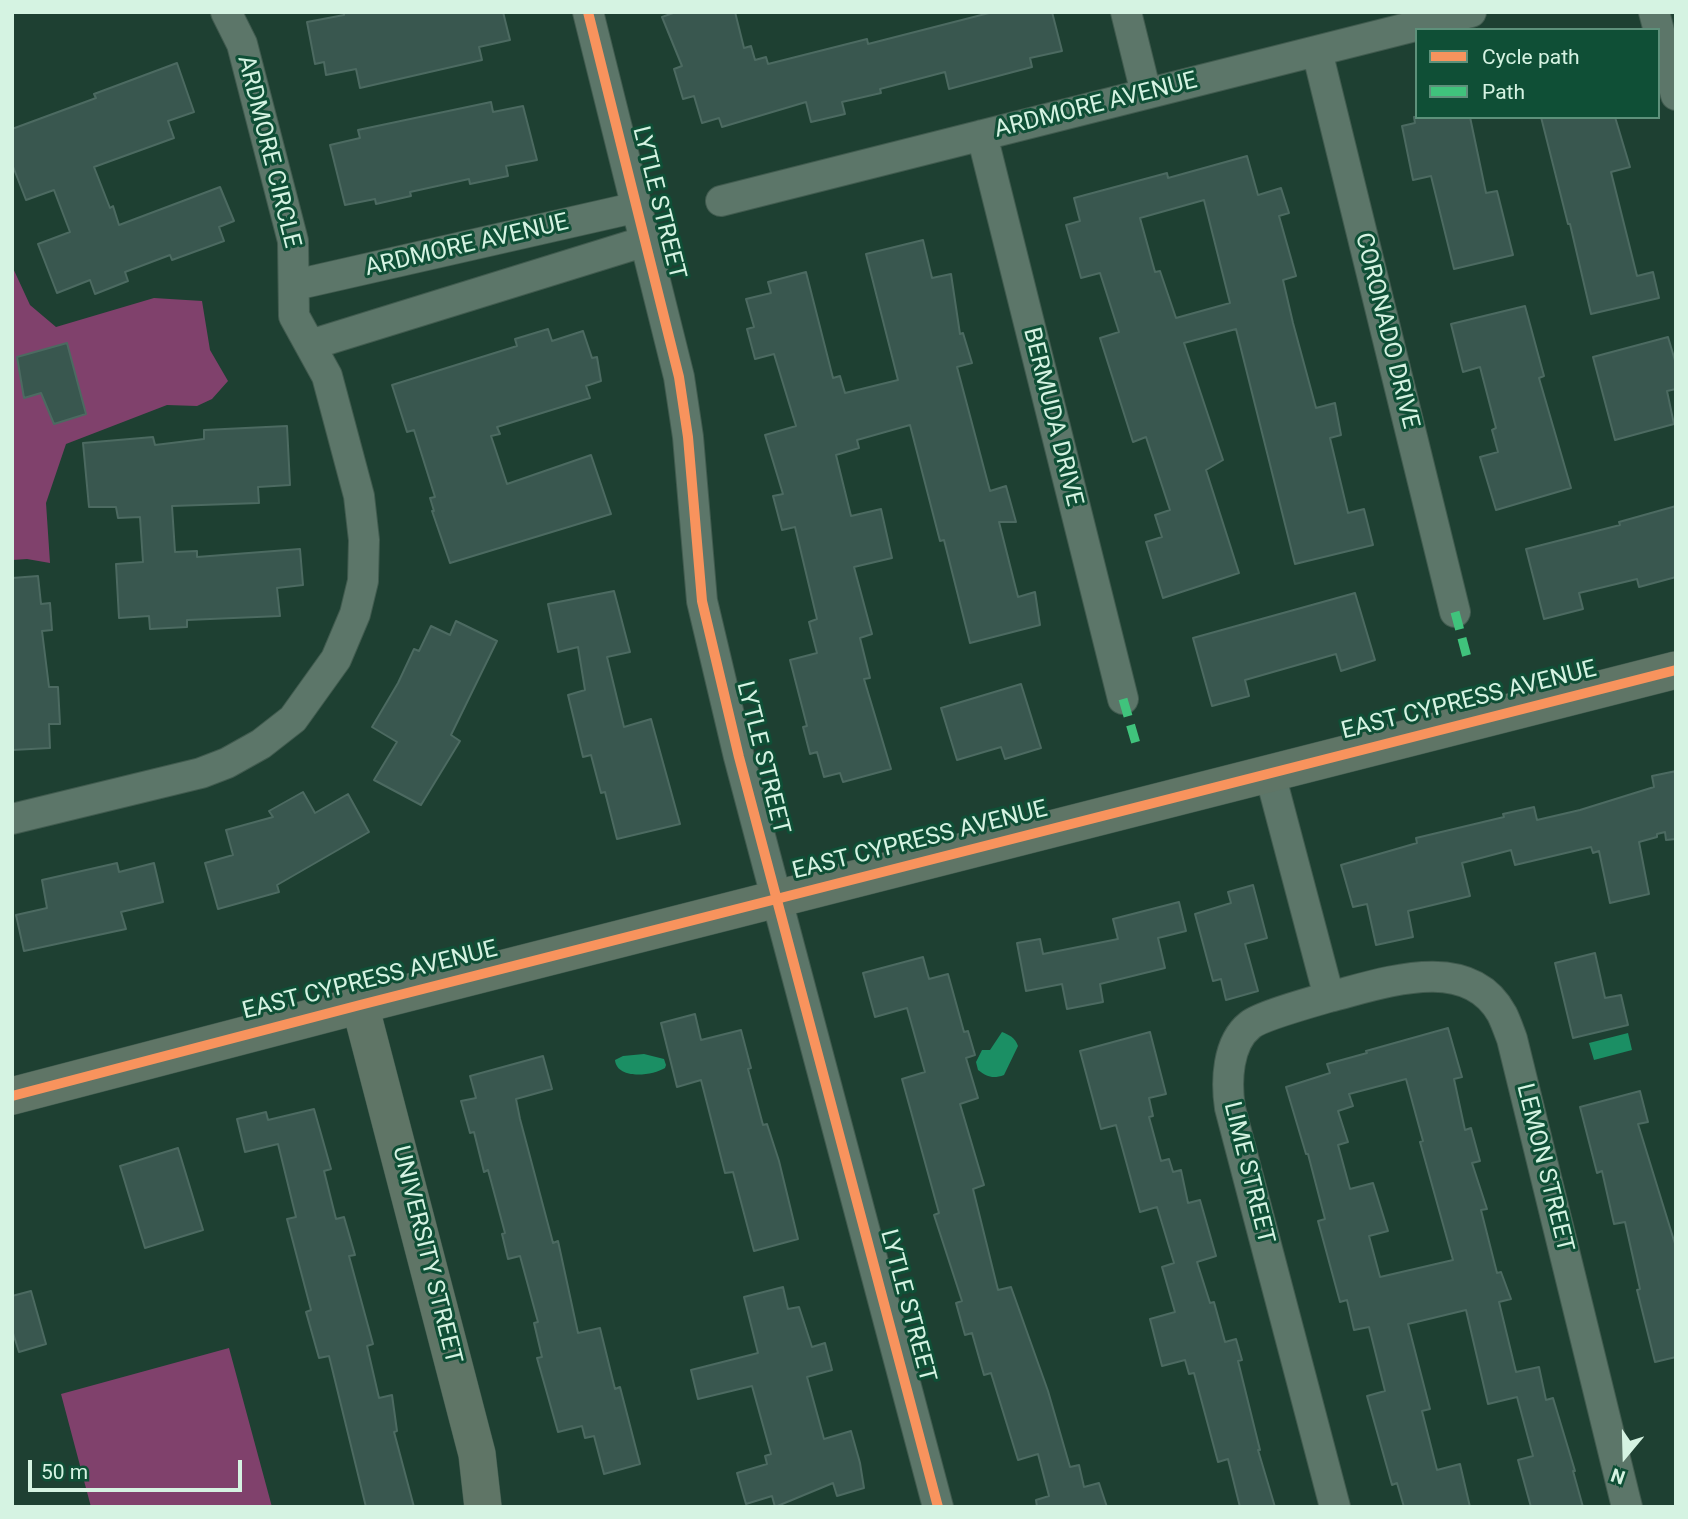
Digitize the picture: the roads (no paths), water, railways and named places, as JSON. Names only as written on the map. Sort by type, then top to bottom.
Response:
[{"type":"main road","name":"EAST CYPRESS AVENUE","points":[[12,1096],[360,1004],[1676,670]]},
{"type":"main road","name":"UNIVERSITY STREET","points":[[360,1004],[477,1454],[484,1507]]},
{"type":"street","name":"ARDMORE CIRCLE","points":[[12,819],[201,773],[227,763],[261,744],[293,719],[336,659],[355,614],[363,580],[359,496],[327,376],[294,316],[293,241],[242,44],[226,12]]},
{"type":"street","name":"LYTLE STREET","points":[[588,12],[679,377],[688,437],[702,601],[739,757],[938,1507]]},
{"type":"street","points":[[1126,12],[1146,93]]},
{"type":"street","name":"ARDMORE AVENUE","points":[[721,201],[1471,12]]},
{"type":"street","points":[[1660,35],[1676,95]]},
{"type":"street","name":"CORONADO DRIVE","points":[[1318,51],[1454,612]]},
{"type":"street","name":"BERMUDA DRIVE","points":[[982,135],[1123,699]]},
{"type":"street","name":"ARDMORE AVENUE","points":[[295,285],[638,206]]},
{"type":"street","name":"ARDMORE AVENUE","points":[[310,345],[646,241]]},
{"type":"street","points":[[1270,774],[1329,997]]},
{"type":"street","name":"LEMON STREET","points":[[1329,997],[1417,975],[1444,977],[1472,985],[1488,996],[1502,1013],[1512,1039],[1627,1507]]},
{"type":"street","name":"LIME STREET","points":[[1329,997],[1252,1023],[1242,1033],[1234,1052],[1227,1088],[1335,1507]]}]
